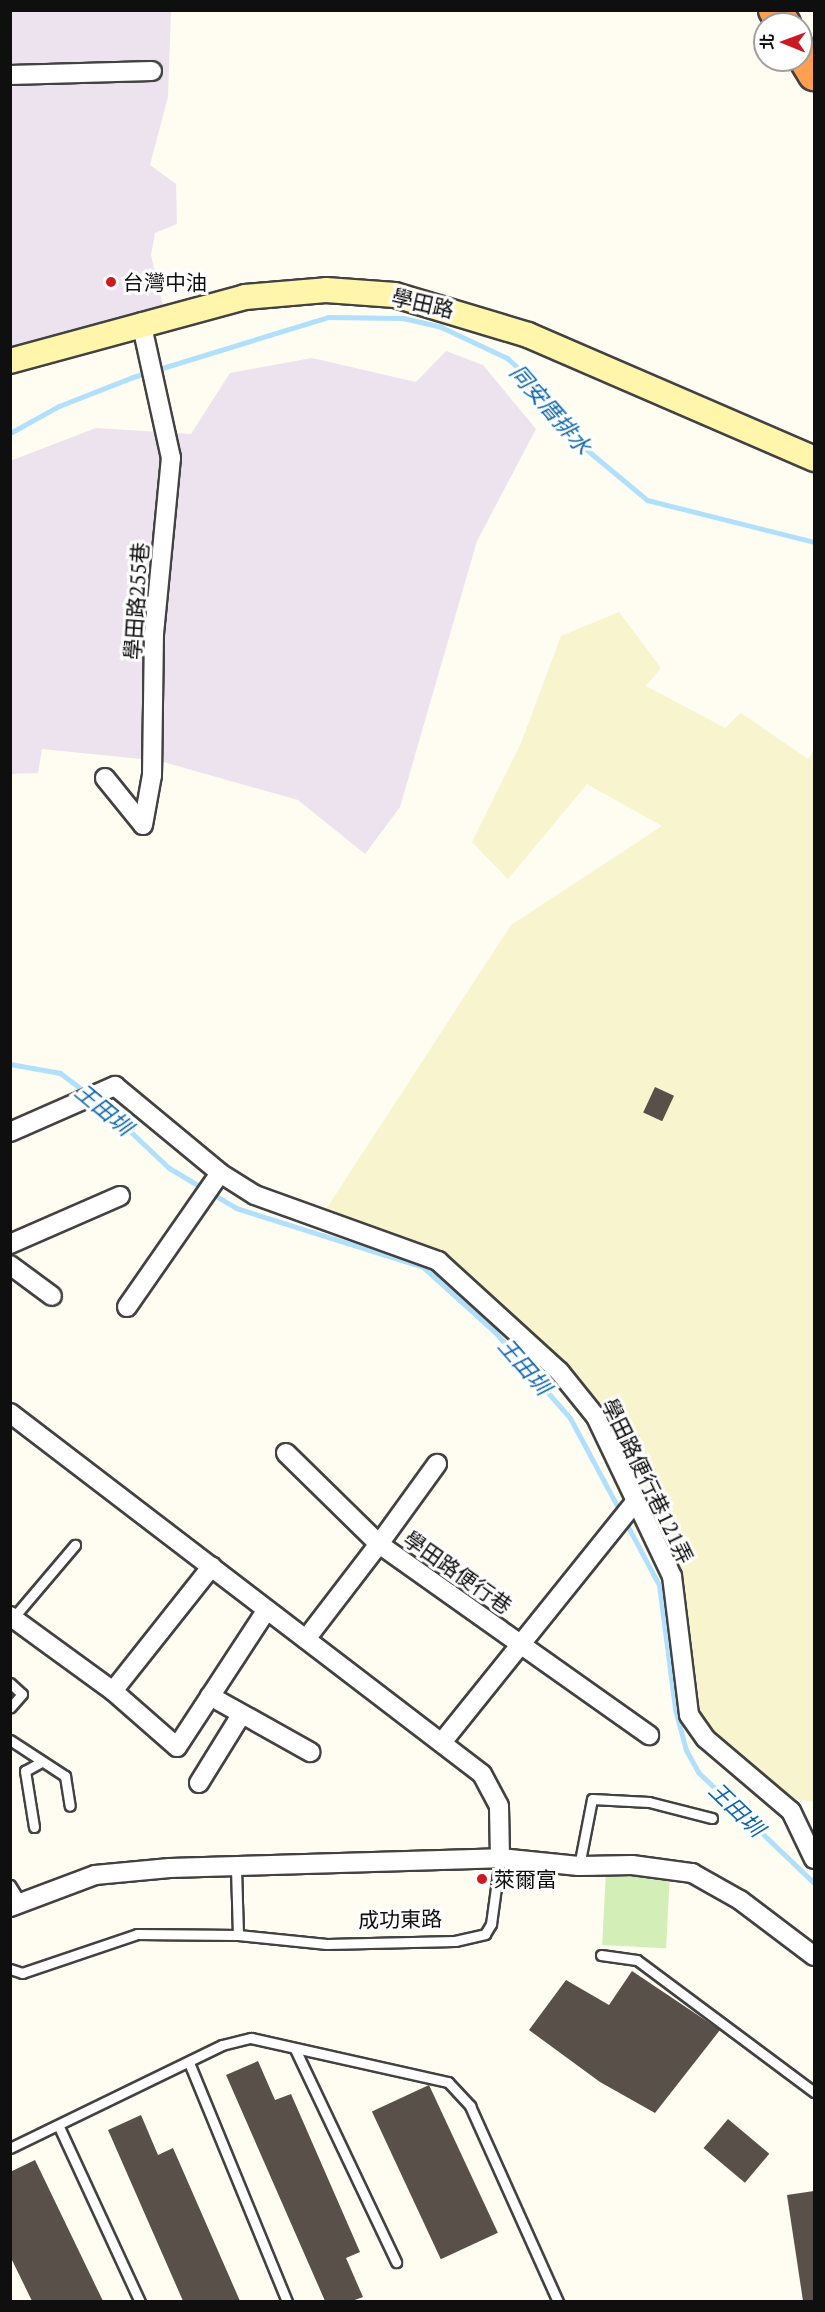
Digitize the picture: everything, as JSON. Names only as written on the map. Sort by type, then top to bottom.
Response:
[{"type":"main road","name":"學田路","points":[[10,361],[141,322],[270,294],[394,295],[528,335],[814,459]]},
{"type":"street","points":[[10,75],[152,71]]},
{"type":"street","name":"學田路255巷","points":[[105,778],[143,825],[152,775],[154,634],[171,458],[159,390],[141,322]]},
{"type":"street","name":"學田路便行巷121弄","points":[[10,1132],[115,1086],[220,1173],[255,1195],[438,1261],[559,1371],[596,1417],[672,1575],[689,1715],[706,1739],[791,1811],[814,1860]]},
{"type":"street","points":[[127,1307],[220,1173]]},
{"type":"street","points":[[10,1244],[120,1196]]},
{"type":"street","points":[[10,1265],[52,1296]]},
{"type":"street","points":[[10,1413],[212,1566],[266,1611],[443,1741],[482,1774],[499,1806],[500,1857]]},
{"type":"street","points":[[286,1453],[379,1544],[437,1464]]},
{"type":"street","name":"學田路便行巷","points":[[443,1741],[636,1501]]},
{"type":"street","name":"學田路便行巷","points":[[306,1639],[379,1544],[649,1735]]},
{"type":"street","points":[[113,1691],[212,1566]]},
{"type":"street","points":[[12,1617],[113,1691],[177,1747],[266,1611]]},
{"type":"street","points":[[210,1696],[310,1752]]},
{"type":"street","points":[[199,1784],[241,1715]]},
{"type":"street","points":[[15,1904],[95,1875],[500,1857],[579,1866],[632,1865],[692,1873],[740,1899],[814,1956]]},
{"type":"lane","points":[[12,1617],[75,1545]]},
{"type":"lane","points":[[10,1683],[22,1694],[10,1708]]},
{"type":"lane","points":[[10,1740],[40,1762],[65,1776],[70,1806]]},
{"type":"lane","points":[[34,1827],[25,1771],[40,1762]]},
{"type":"lane","points":[[579,1866],[592,1799],[649,1802],[712,1818]]},
{"type":"lane","name":"成功東路","points":[[10,1969],[22,1973],[137,1934],[238,1935],[327,1944],[455,1941],[485,1934],[491,1924],[500,1857]]},
{"type":"lane","points":[[236,1868],[238,1935]]},
{"type":"lane","points":[[10,1885],[15,1904]]},
{"type":"lane","points":[[601,1955],[637,1960],[814,2092]]},
{"type":"lane","points":[[10,2148],[60,2128],[190,2065],[222,2045],[251,2038],[448,2082],[470,2106],[558,2301]]},
{"type":"lane","points":[[295,2049],[396,2262]]},
{"type":"lane","points":[[190,2065],[287,2301]]},
{"type":"lane","points":[[60,2128],[140,2301]]},
{"type":"shaded area","points":[[11,11],[171,11],[168,97],[150,165],[176,184],[177,224],[155,233],[151,255],[163,306],[11,351]]},
{"type":"shaded area","points":[[446,351],[483,365],[536,429],[477,541],[400,807],[365,854],[298,800],[160,761],[42,749],[38,773],[11,774],[10,461],[96,428],[191,434],[230,373],[312,358],[416,382]]},
{"type":"shaded area","points":[[619,612],[661,668],[646,686],[725,728],[741,713],[808,759],[814,750],[814,1802],[770,1795],[689,1715],[672,1575],[587,1406],[438,1261],[321,1217],[511,925],[662,826],[587,784],[508,879],[472,842],[521,743],[561,636]],"holes":[[[655,1087],[674,1096],[662,1121],[644,1113]]]},
{"type":"green space","points":[[606,1871],[670,1874],[666,1948],[602,1945]]},
{"type":"building","points":[[655,1087],[674,1096],[662,1121],[643,1112]]},
{"type":"building","points":[[632,1971],[720,2030],[655,2113],[600,2082],[529,2030],[566,1980],[609,2005]]},
{"type":"building","points":[[258,2061],[275,2100],[291,2094],[360,2252],[346,2258],[363,2297],[352,2301],[325,2301],[226,2075]]},
{"type":"building","points":[[429,2085],[498,2233],[441,2259],[372,2112]]},
{"type":"building","points":[[141,2115],[158,2155],[173,2148],[240,2301],[183,2301],[108,2130]]},
{"type":"building","points":[[728,2119],[769,2154],[745,2183],[704,2148]]},
{"type":"building","points":[[35,2160],[103,2301],[32,2301],[10,2256],[10,2172]]},
{"type":"building","points":[[814,2191],[814,2301],[803,2301],[787,2195]]},
{"type":"waterway","name":"同安厝排水","points":[[10,433],[59,406],[133,377],[328,317],[403,318],[441,327],[507,358],[530,379],[575,440],[647,500],[814,542]]},
{"type":"waterway","name":"王田圳","points":[[10,1064],[60,1073],[88,1094]]},
{"type":"waterway","name":"王田圳","points":[[96,1099],[169,1168],[236,1208],[423,1267],[495,1332],[570,1418],[621,1513]]},
{"type":"waterway","name":"王田圳","points":[[625,1521],[659,1585],[675,1709],[686,1750],[699,1773],[814,1883]]},
{"type":"place","name":"台灣中油","points":[[111,282]]},
{"type":"place","name":"萊爾富","points":[[482,1879]]}]
